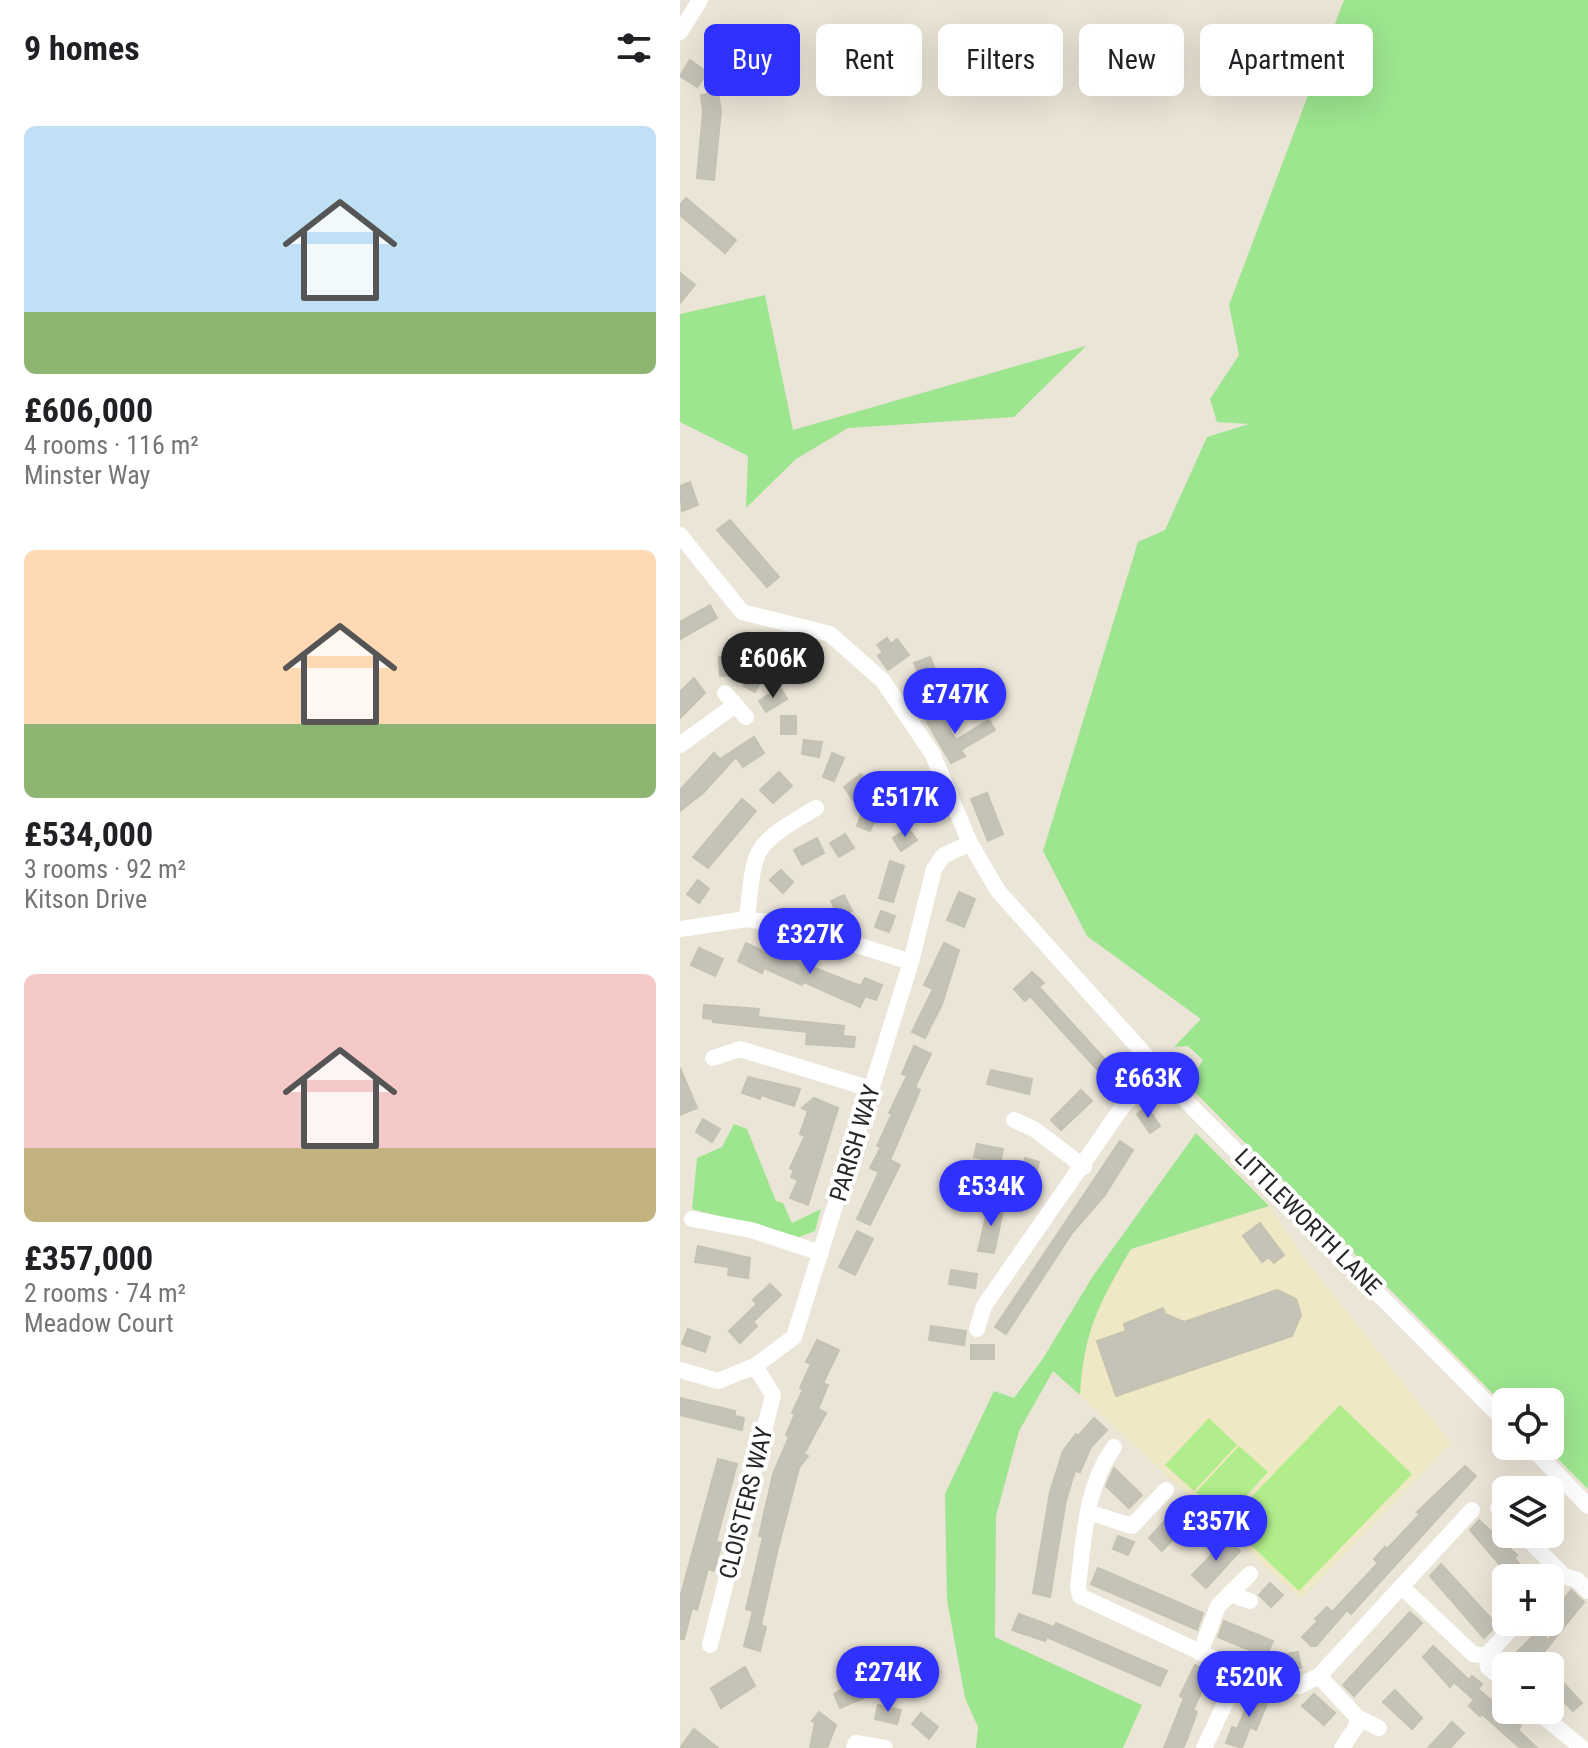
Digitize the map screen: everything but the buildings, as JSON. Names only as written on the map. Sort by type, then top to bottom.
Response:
[{"type":"street","points":[[680,32],[700,0]]},
{"type":"street","name":"LITTLEWORTH LANE","points":[[680,535],[742,612],[830,634],[883,681],[932,753],[970,843],[998,891],[1158,1070],[1492,1408]]},
{"type":"street","points":[[680,745],[735,705]]},
{"type":"street","points":[[747,919],[756,852],[773,834],[816,808]]},
{"type":"street","name":"PARISH WAY","points":[[680,1370],[718,1381],[755,1366],[794,1337],[911,962],[934,869],[943,856],[970,843]]},
{"type":"street","points":[[680,929],[747,919],[799,927],[911,962]]},
{"type":"street","points":[[713,1058],[740,1049],[871,1089]]},
{"type":"street","points":[[977,1329],[984,1306],[1084,1167],[1123,1106],[1158,1070]]},
{"type":"street","points":[[1014,1120],[1034,1129],[1084,1167]]},
{"type":"street","points":[[692,1219],[751,1230],[821,1253]]},
{"type":"street","name":"CLOISTERS WAY","points":[[710,1645],[773,1395],[755,1366]]},
{"type":"street","points":[[1114,1447],[1100,1466],[1088,1512],[1078,1587],[1084,1600],[1240,1672],[1285,1687],[1299,1686],[1319,1676],[1472,1510]]},
{"type":"street","points":[[1544,1460],[1588,1506]]},
{"type":"street","points":[[1088,1512],[1132,1526],[1166,1490]]},
{"type":"street","points":[[1200,1653],[1218,1606],[1250,1574]]},
{"type":"street","points":[[1564,1580],[1577,1580],[1588,1591]]},
{"type":"street","points":[[1403,1588],[1473,1654],[1486,1656]]},
{"type":"street","points":[[1229,1594],[1250,1601]]},
{"type":"street","points":[[1486,1656],[1504,1636]]},
{"type":"street","points":[[1486,1656],[1492,1671]]},
{"type":"street","points":[[1204,1748],[1240,1672]]},
{"type":"street","points":[[1319,1676],[1357,1717],[1379,1728]]},
{"type":"street","points":[[1342,1748],[1357,1725],[1357,1717]]},
{"type":"street","points":[[1553,1724],[1582,1748]]},
{"type":"street","points":[[854,1748],[856,1743],[885,1748]]},
{"type":"shaded area","points":[[1269,1206],[1304,1258],[1451,1443],[1301,1599],[1080,1395],[1083,1355],[1097,1306],[1132,1249]]},
{"type":"green space","points":[[1344,0],[1588,0],[1588,1489],[1559,1460],[1564,1460],[1564,1388],[1492,1388],[1492,1393],[1188,1085],[1203,1060],[1188,1046],[1174,1047],[1201,1019],[1087,936],[1043,851],[1138,542],[1165,530],[1207,437],[1249,424],[1217,422],[1210,399],[1239,355],[1229,305],[1308,96],[1373,96],[1373,24],[1335,24]]},
{"type":"green space","points":[[765,295],[793,430],[1086,346],[1014,417],[848,428],[796,459],[746,508],[748,456],[680,422],[680,314]]},
{"type":"green space","points":[[734,1124],[747,1129],[776,1201],[783,1203],[792,1223],[821,1209],[815,1231],[799,1237],[692,1209],[697,1158],[722,1147]]},
{"type":"green space","points":[[1196,1133],[1269,1206],[1131,1249],[1110,1286],[1089,1335],[1080,1395],[1053,1371],[1019,1431],[996,1516],[995,1637],[1142,1705],[1123,1748],[976,1748],[978,1727],[965,1698],[947,1600],[945,1494],[994,1391],[1014,1398],[1042,1360],[1093,1276]]},
{"type":"green space","points":[[1340,1405],[1412,1474],[1299,1591],[1227,1522]]},
{"type":"green space","points":[[1209,1418],[1237,1445],[1194,1491],[1165,1465]]},
{"type":"green space","points":[[1239,1446],[1268,1472],[1225,1519],[1196,1492]]}]
